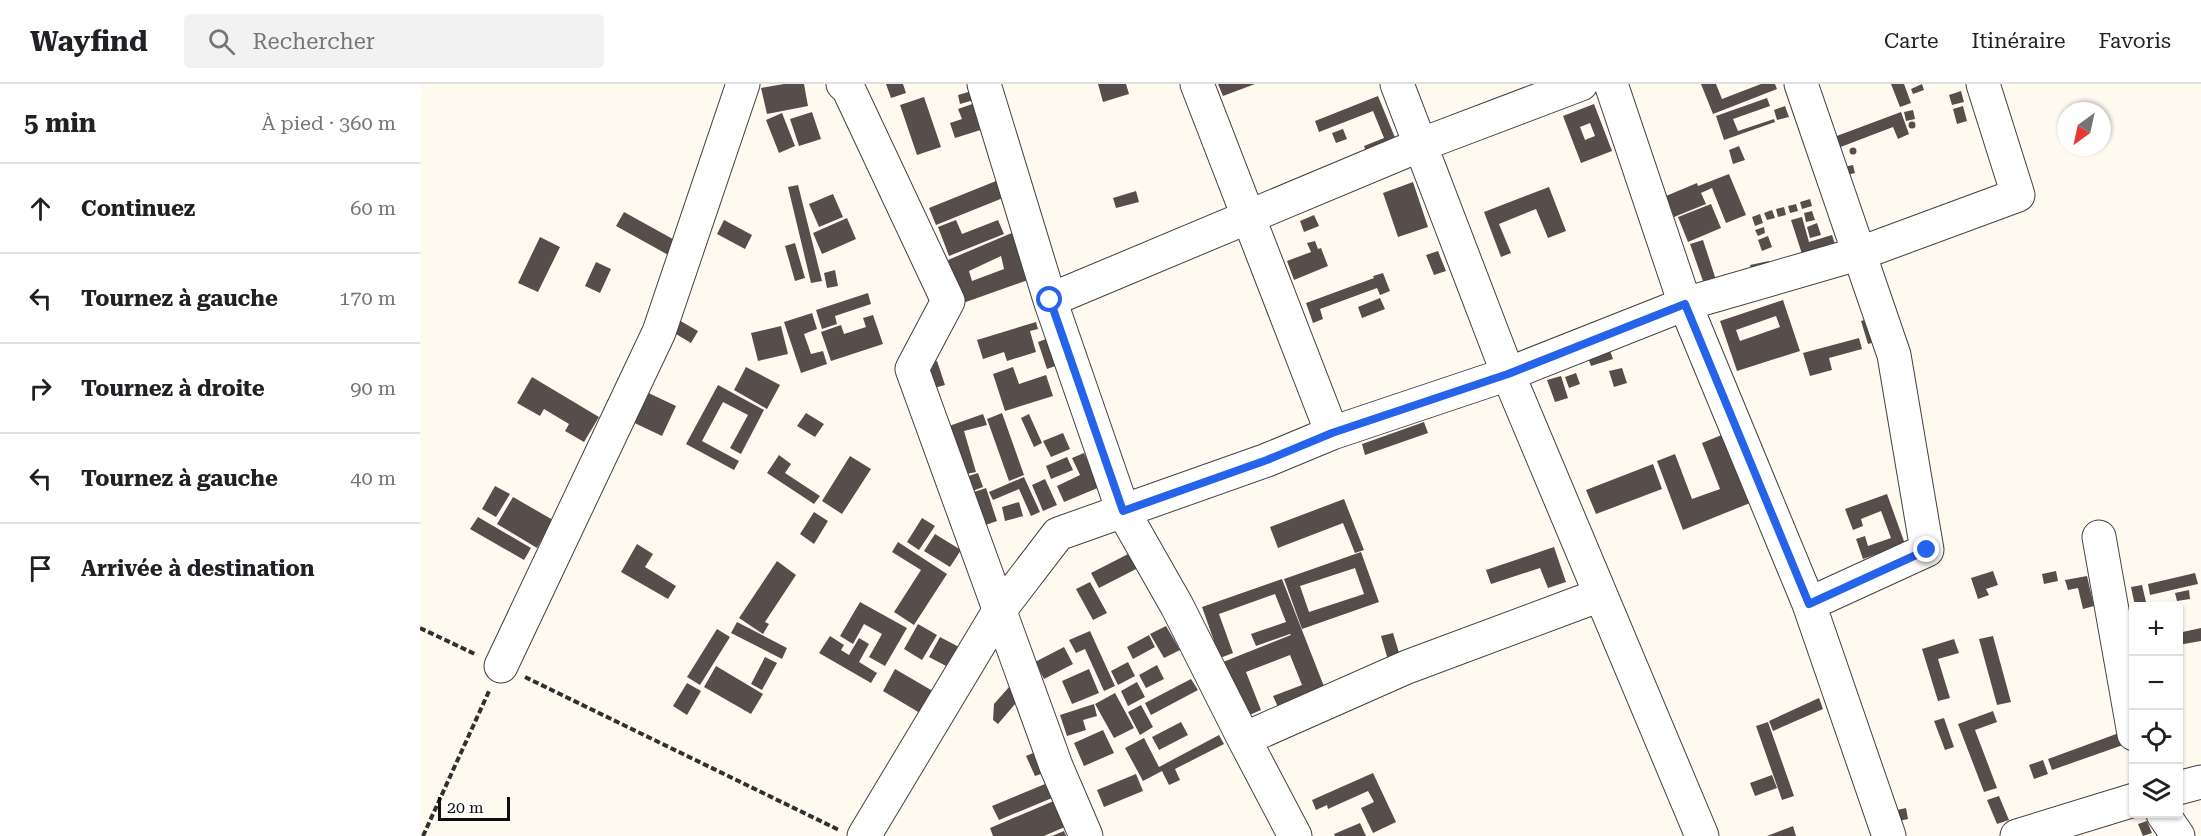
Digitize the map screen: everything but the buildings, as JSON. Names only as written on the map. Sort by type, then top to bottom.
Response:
[{"type":"street","points":[[501,666],[659,332],[743,84]]},
{"type":"street","points":[[843,84],[848,88],[948,301],[912,369],[1056,766],[1086,836]]},
{"type":"street","points":[[984,84],[1050,300],[1123,511],[1177,606],[1295,836]]},
{"type":"street","points":[[1197,84],[1332,433]]},
{"type":"street","points":[[1397,84],[1508,374],[1702,836]]},
{"type":"street","points":[[1050,300],[1420,145],[1581,84]]},
{"type":"street","points":[[1611,84],[1685,304],[1809,604],[1889,836]]},
{"type":"street","points":[[1801,84],[1861,253],[1894,355],[1927,550],[1809,604]]},
{"type":"street","points":[[852,833],[999,611],[1058,534],[1267,460],[1332,433],[1508,374],[1685,304],[1861,253],[2018,195],[1983,84]]},
{"type":"street","points":[[2099,537],[2129,711]]},
{"type":"street","points":[[1244,739],[1407,667],[1600,595]]},
{"type":"street","points":[[2183,787],[2201,782]]},
{"type":"street","points":[[2017,836],[2129,801]]},
{"type":"street","points":[[2166,818],[2178,836]]},
{"type":"path","points":[[420,628],[852,833]]},
{"type":"path","points":[[423,836],[501,666]]},
{"type":"route","points":[[1050,300],[1123,511],[1267,460],[1332,433],[1508,374],[1685,304],[1809,604],[1927,550]]}]
